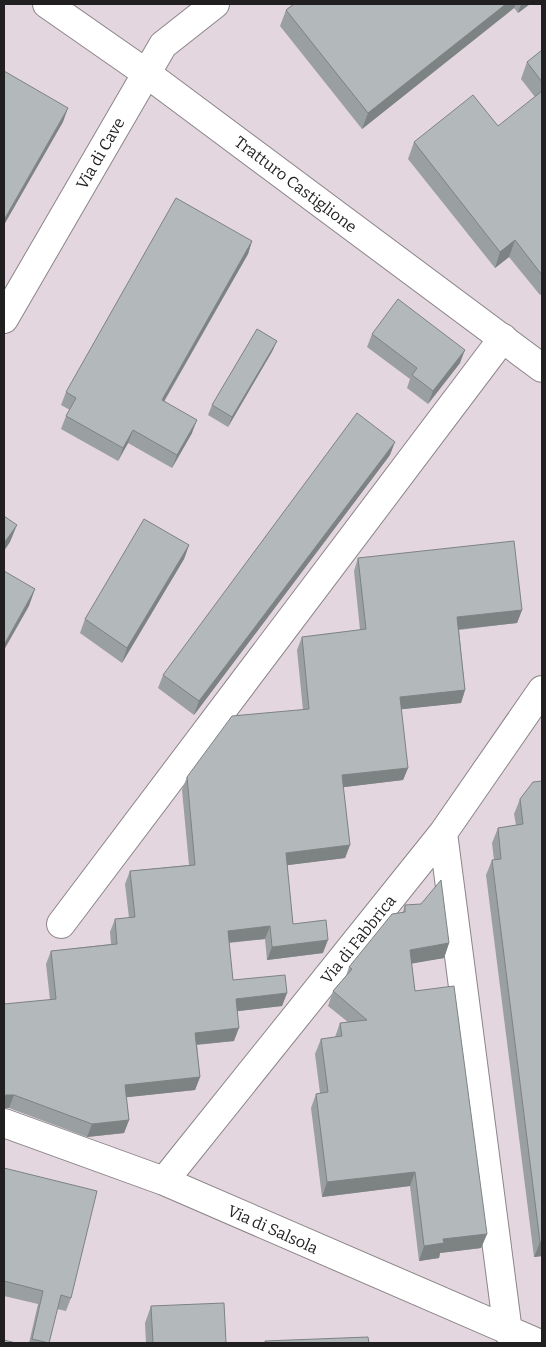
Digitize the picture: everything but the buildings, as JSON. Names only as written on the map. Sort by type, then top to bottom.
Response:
[{"type":"street","name":"Tratturo Castiglione","points":[[47,4],[146,74],[542,368]]},
{"type":"street","name":"Via di Cave","points":[[4,319],[163,45],[215,4]]},
{"type":"street","points":[[61,924],[503,338]]},
{"type":"street","name":"Via di Fabbrica","points":[[164,1181],[442,833],[542,690]]},
{"type":"street","points":[[442,833],[508,1332]]},
{"type":"street","name":"Via di Salsola","points":[[4,1123],[164,1181],[508,1332],[538,1343]]},
{"type":"shaded area","points":[[4,4],[542,4],[542,1343],[4,1343]]}]
